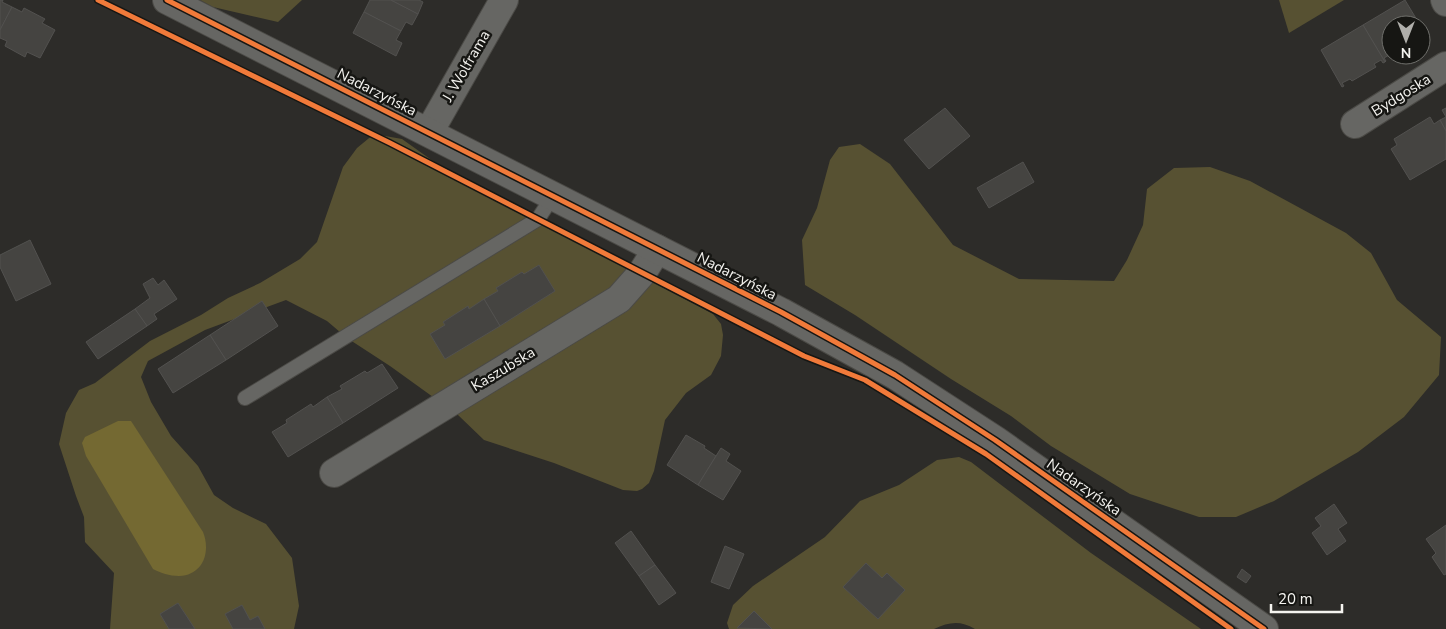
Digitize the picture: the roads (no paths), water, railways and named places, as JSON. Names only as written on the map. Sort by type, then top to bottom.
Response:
[{"type":"street","name":"Nadarzyńska","points":[[167,0],[781,312],[895,375],[995,440],[1264,629]]},
{"type":"street","name":"J. Wolframa","points":[[429,132],[504,0]]},
{"type":"street","name":"Bydgoska","points":[[1355,124],[1446,66]]},
{"type":"street","name":"Kaszubska","points":[[334,472],[618,299],[642,273],[657,249]]},
{"type":"lane","points":[[245,398],[538,219],[553,196]]}]
